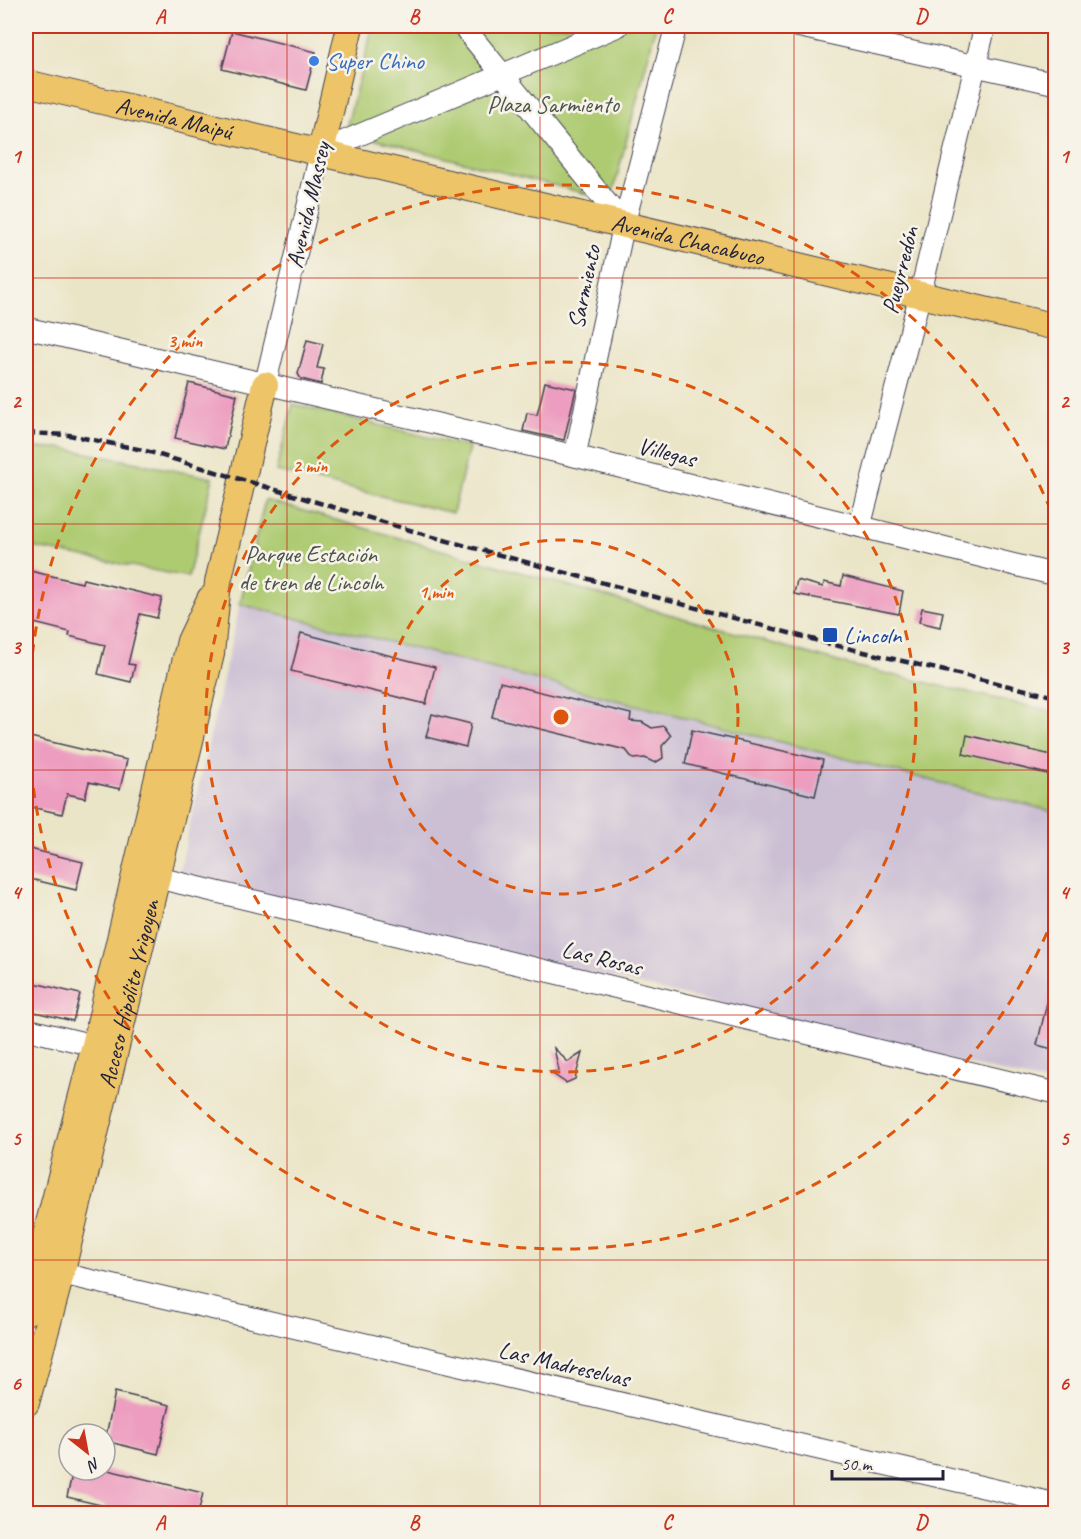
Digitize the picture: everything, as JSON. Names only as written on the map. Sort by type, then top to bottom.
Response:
[{"type":"main road","name":"Avenida Massey","points":[[321,151],[350,26]]},
{"type":"main road","name":"Avenida Maipú","points":[[26,83],[321,151]]},
{"type":"main road","name":"Avenida Chacabuco","points":[[321,151],[1056,327]]},
{"type":"main road","name":"Acceso Hipólito Yrigoyen","points":[[26,1312],[41,1269],[105,1048],[146,875],[210,654],[218,582],[265,384]]},
{"type":"main road","name":"Acceso Hipólito Yrigoyen","points":[[26,1403],[41,1269]]},
{"type":"street","points":[[463,26],[624,224]]},
{"type":"street","points":[[321,151],[618,26]]},
{"type":"street","name":"Sarmiento","points":[[575,456],[624,224],[676,26]]},
{"type":"street","points":[[797,26],[1056,84]]},
{"type":"street","name":"Pueyrredón","points":[[860,526],[920,295],[985,26]]},
{"type":"street","name":"Avenida Massey","points":[[265,384],[321,151]]},
{"type":"street","name":"Villegas","points":[[26,328],[575,456],[1056,575]]},
{"type":"street","name":"Las Rosas","points":[[146,875],[1056,1093]]},
{"type":"street","points":[[26,1029],[105,1048]]},
{"type":"street","name":"Las Madreselvas","points":[[41,1269],[1056,1504]]},
{"type":"shaded area","points":[[240,604],[1055,812],[1055,1085],[179,873]]},
{"type":"green space","name":"Plaza Sarmiento","points":[[373,26],[656,26],[611,200],[345,132]]},
{"type":"green space","points":[[293,404],[469,447],[453,513],[276,471]]},
{"type":"green space","name":"Parque Estación de tren de Lincoln","points":[[26,448],[62,448],[213,478],[188,577],[26,546]]},
{"type":"green space","name":"Parque Estación de tren de Lincoln","points":[[265,500],[849,665],[1055,712],[1055,812],[240,604]]},
{"type":"building","points":[[232,31],[316,52],[306,90],[222,69]]},
{"type":"building","points":[[307,340],[323,344],[317,368],[324,369],[321,384],[301,379],[298,374]]},
{"type":"building","points":[[545,382],[576,389],[564,440],[523,431],[527,413],[537,415]]},
{"type":"building","points":[[189,383],[237,395],[225,449],[175,438]]},
{"type":"building","points":[[26,570],[82,583],[83,579],[162,598],[157,618],[140,614],[128,664],[135,665],[131,682],[98,674],[105,645],[69,636],[70,632],[26,621]]},
{"type":"building","points":[[843,576],[903,591],[899,614],[794,594],[797,580],[823,587],[824,582],[841,586]]},
{"type":"building","points":[[922,608],[943,612],[940,627],[919,622]]},
{"type":"building","points":[[301,633],[435,667],[426,704],[291,671]]},
{"type":"building","points":[[500,682],[631,714],[630,721],[642,722],[652,728],[664,726],[671,736],[662,746],[663,758],[655,763],[645,758],[633,759],[626,750],[492,717]]},
{"type":"building","points":[[432,714],[471,724],[466,747],[426,737]]},
{"type":"building","points":[[692,730],[823,760],[815,796],[685,764]]},
{"type":"building","points":[[967,735],[1056,756],[1056,776],[963,754]]},
{"type":"building","points":[[26,736],[127,760],[120,789],[89,782],[85,798],[67,794],[62,814],[26,806]]},
{"type":"building","points":[[26,848],[83,862],[76,890],[26,878]]},
{"type":"building","points":[[26,981],[80,994],[73,1021],[26,1010]]},
{"type":"building","points":[[1051,986],[1056,987],[1056,1050],[1037,1045]]},
{"type":"building","points":[[554,1048],[568,1062],[582,1053],[575,1079],[566,1083],[550,1072],[559,1071]]},
{"type":"building","points":[[115,1392],[170,1405],[158,1454],[117,1444],[117,1422],[109,1422]]},
{"type":"building","points":[[117,1472],[203,1493],[198,1514],[103,1514],[105,1506],[67,1497],[70,1482],[117,1482]]},
{"type":"railway","points":[[26,433],[69,435],[143,450],[433,537],[830,644],[1056,697]]},
{"type":"place","name":"Super Chino","points":[[314,61]]},
{"type":"place","name":"Lincoln","points":[[830,635]]}]
